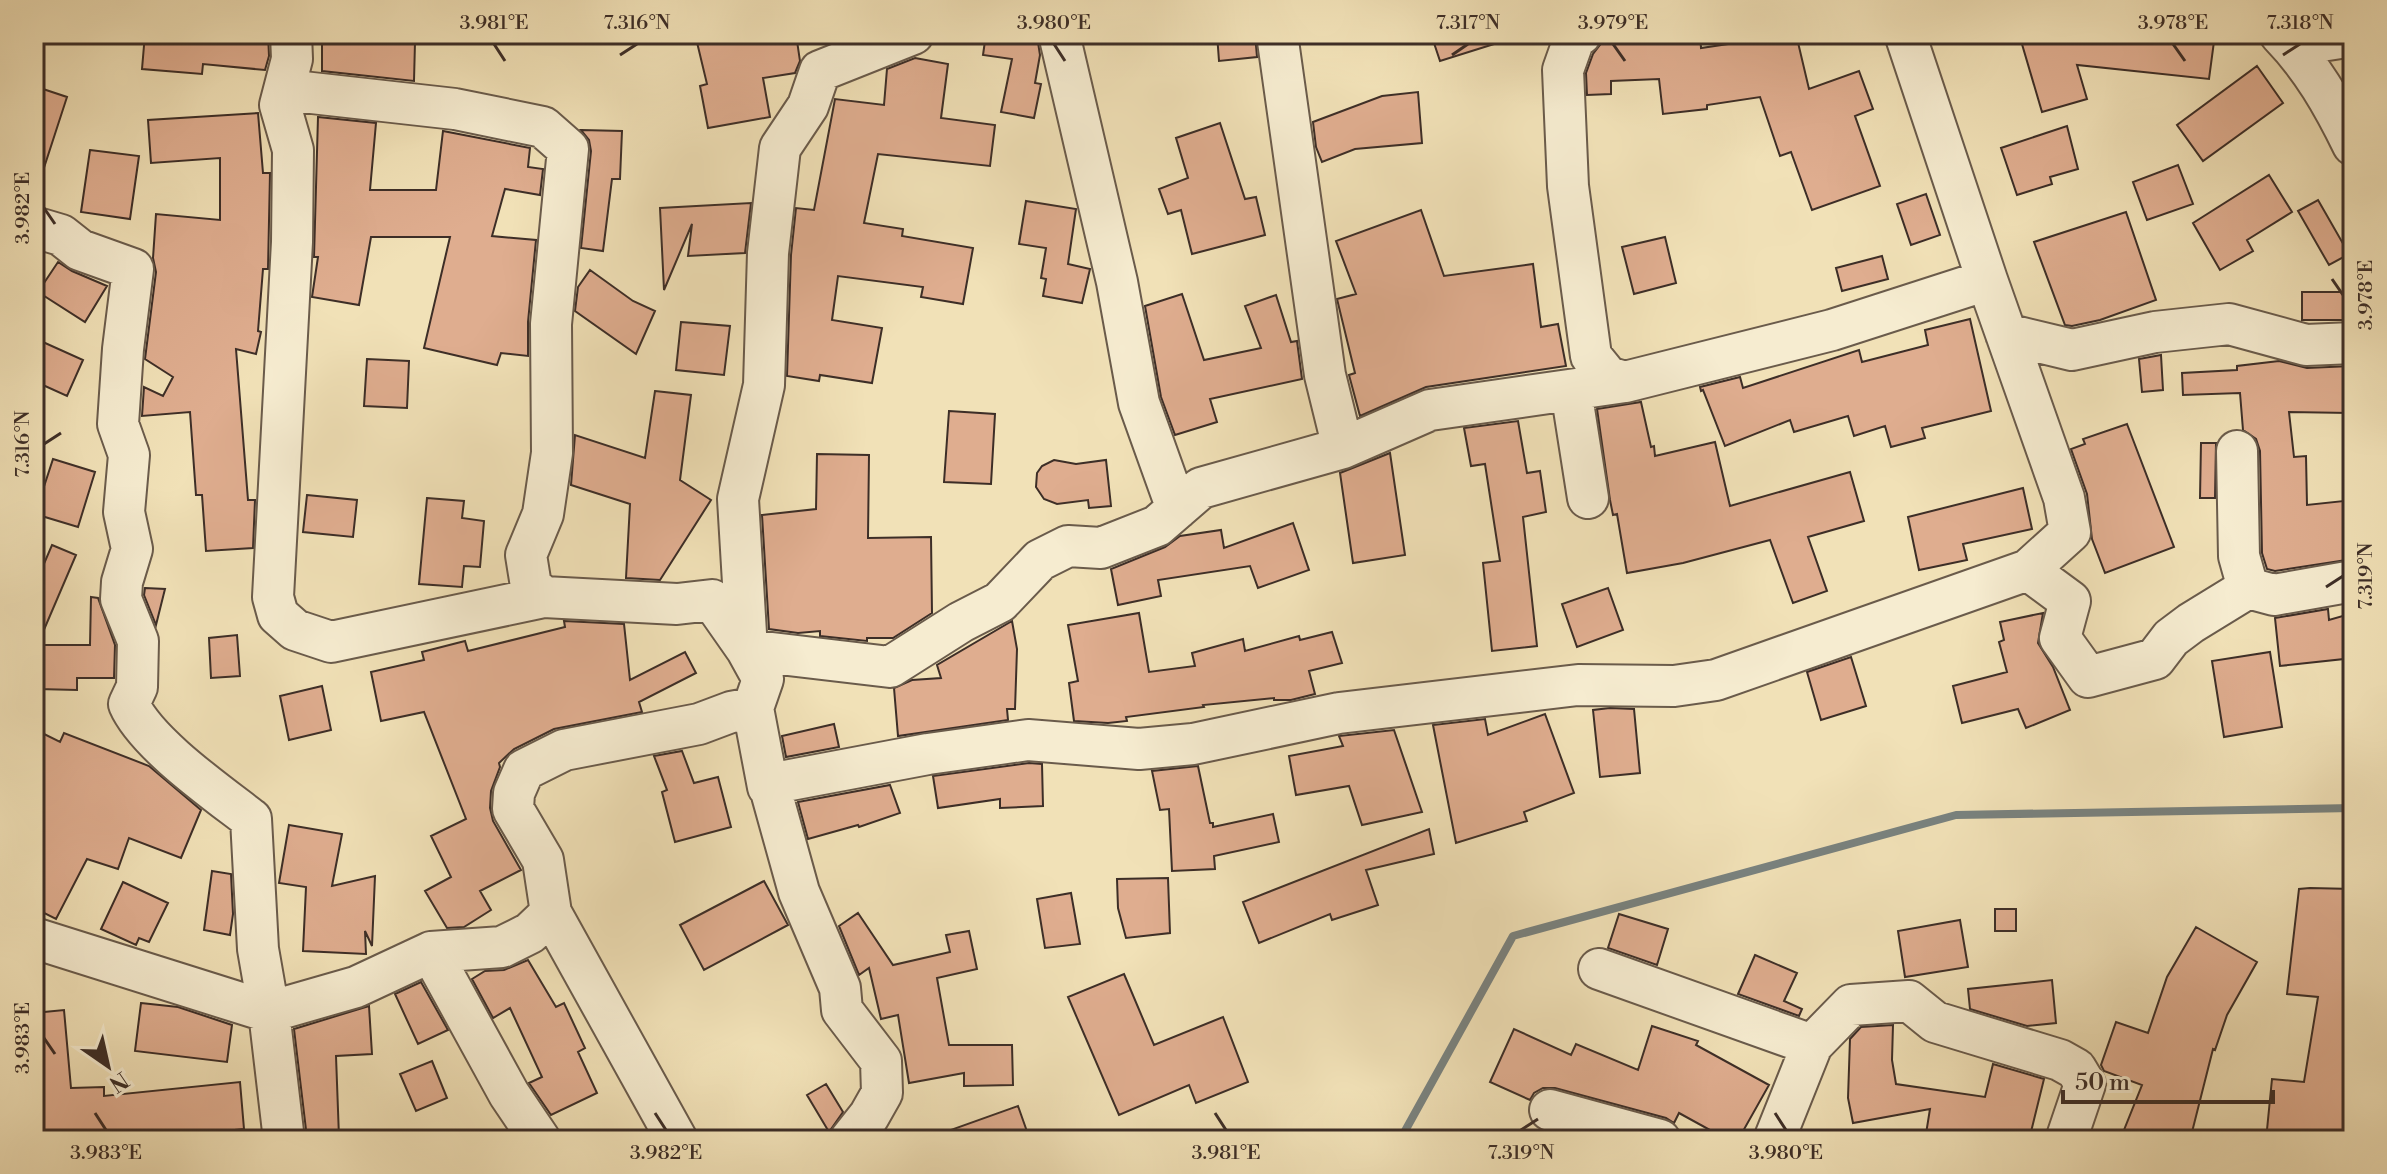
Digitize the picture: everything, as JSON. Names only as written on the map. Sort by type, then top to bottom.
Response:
[{"type":"street","points":[[291,34],[292,59],[280,105],[293,150],[293,227],[273,597],[278,615],[295,630],[331,642],[544,597],[677,604],[712,600],[763,679],[753,708],[768,787],[769,784],[928,754],[1028,740],[1139,749],[1193,744],[1339,713],[1578,685],[1674,686],[1716,680],[2028,570],[2070,532],[2064,498],[1905,34]]},
{"type":"street","points":[[1059,34],[1117,282],[1139,403],[1177,509]]},
{"type":"street","points":[[1277,34],[1325,375],[1343,448]]},
{"type":"street","points":[[1581,34],[1574,39],[1563,70],[1568,186],[1591,356],[1608,377],[1625,382]]},
{"type":"street","points":[[2280,34],[2302,57],[2333,105],[2353,145]]},
{"type":"street","points":[[747,650],[738,499],[764,385],[768,253],[780,148],[808,106],[820,71],[908,35]]},
{"type":"street","points":[[2330,37],[2333,105]]},
{"type":"street","points":[[285,90],[455,109],[543,127],[568,149],[551,324],[552,453],[543,514],[526,555],[531,586],[544,597]]},
{"type":"street","points":[[34,227],[61,235],[80,250],[133,269],[118,424],[129,455],[124,512],[132,549],[122,582],[121,599],[138,641],[137,687],[129,704],[136,720],[168,752],[251,819],[258,949],[269,1012],[284,1140]]},
{"type":"street","points":[[747,650],[890,667],[961,622],[1000,602],[1040,560],[1068,546],[1101,548],[1157,526],[1201,488],[1343,448],[1430,410],[1625,382],[1832,330],[1987,280]]},
{"type":"street","points":[[2006,334],[2072,350],[2155,332],[2229,324],[2306,345],[2353,343]]},
{"type":"street","points":[[1571,390],[1588,498]]},
{"type":"street","points":[[2237,451],[2239,556],[2248,588]]},
{"type":"street","points":[[2028,570],[2070,601],[2060,638],[2088,677],[2155,659],[2171,638],[2248,588],[2274,595],[2353,581]]},
{"type":"street","points":[[677,1140],[551,913],[543,860],[513,809],[514,793],[524,770],[564,750],[699,724],[731,712],[753,708]]},
{"type":"street","points":[[769,784],[799,892],[840,988],[842,1010],[881,1061],[882,1093],[850,1140]]},
{"type":"street","points":[[34,938],[269,1012],[356,987],[431,952],[502,947],[530,933],[551,913]]},
{"type":"street","points":[[431,952],[509,1094],[540,1140]]},
{"type":"street","points":[[1599,969],[1812,1045]]},
{"type":"street","points":[[1774,1140],[1812,1045],[1851,1005],[1909,1001],[1935,1022],[2060,1060],[2076,1069],[2085,1084],[2066,1140]]},
{"type":"street","points":[[1550,1110],[1660,1140]]},
{"type":"building","points":[[145,34],[268,34],[269,56],[265,70],[203,64],[202,74],[142,69]]},
{"type":"building","points":[[695,34],[796,34],[800,61],[795,73],[763,78],[770,117],[708,128],[700,86],[707,84]]},
{"type":"building","points":[[986,34],[1037,36],[1040,55],[1035,83],[1041,84],[1034,118],[1001,112],[1012,59],[983,55]]},
{"type":"building","points":[[1217,34],[1255,34],[1257,57],[1219,61]]},
{"type":"building","points":[[1431,34],[1509,34],[1510,39],[1440,61]]},
{"type":"building","points":[[1617,34],[1700,34],[1701,48],[1749,41],[1748,34],[1796,34],[1809,89],[1859,71],[1873,109],[1855,116],[1880,186],[1812,210],[1791,152],[1780,156],[1760,97],[1707,105],[1707,109],[1663,114],[1659,79],[1611,81],[1611,94],[1587,95],[1586,73],[1593,54],[1603,41],[1617,41]]},
{"type":"building","points":[[2019,34],[2215,34],[2209,79],[2077,65],[2087,99],[2042,112]]},
{"type":"building","points":[[322,39],[415,42],[414,81],[322,71]]},
{"type":"building","points":[[915,58],[948,64],[941,118],[995,125],[990,166],[878,154],[864,223],[903,229],[902,236],[973,248],[963,304],[921,297],[923,287],[838,276],[832,320],[882,328],[872,383],[820,375],[819,381],[787,376],[791,255],[796,208],[814,210],[835,99],[884,105],[887,69]]},
{"type":"building","points":[[2257,66],[2283,103],[2203,161],[2177,125]]},
{"type":"building","points":[[34,86],[67,97],[39,183],[34,182]]},
{"type":"building","points":[[1418,92],[1422,143],[1355,149],[1322,162],[1316,147],[1313,122],[1382,96]]},
{"type":"building","points":[[258,113],[263,173],[270,173],[268,269],[263,269],[258,331],[261,332],[256,354],[236,349],[248,500],[255,500],[253,548],[206,551],[202,495],[196,495],[190,412],[142,416],[144,387],[163,396],[173,377],[145,359],[156,272],[153,258],[156,214],[220,220],[220,158],[151,163],[148,120]]},
{"type":"building","points":[[318,117],[376,123],[370,190],[436,190],[443,131],[530,148],[528,167],[543,169],[540,195],[505,189],[492,236],[536,240],[528,356],[501,353],[497,365],[424,348],[450,237],[371,237],[359,305],[312,297],[318,257],[314,257]]},
{"type":"building","points":[[1220,123],[1245,199],[1256,197],[1265,235],[1192,254],[1181,210],[1168,214],[1159,189],[1188,178],[1176,138]]},
{"type":"building","points":[[2067,126],[2078,169],[2050,177],[2052,184],[2017,195],[2001,148]]},
{"type":"building","points":[[581,130],[622,131],[620,179],[612,179],[603,251],[581,248],[591,151],[589,140]]},
{"type":"building","points":[[90,150],[139,156],[130,219],[81,212]]},
{"type":"building","points":[[2178,165],[2193,204],[2147,220],[2133,182]]},
{"type":"building","points":[[2269,175],[2292,212],[2247,240],[2253,251],[2220,270],[2193,223]]},
{"type":"building","points":[[1926,194],[1940,235],[1911,245],[1897,204]]},
{"type":"building","points":[[2318,200],[2349,254],[2329,265],[2298,211]]},
{"type":"building","points":[[1026,201],[1076,209],[1068,264],[1090,269],[1082,303],[1043,296],[1046,279],[1041,278],[1046,248],[1019,244]]},
{"type":"building","points":[[751,203],[745,253],[688,256],[692,224],[664,290],[660,208]]},
{"type":"building","points":[[1421,210],[1444,276],[1533,264],[1541,327],[1558,324],[1566,366],[1426,387],[1360,416],[1349,375],[1355,373],[1337,299],[1356,294],[1336,241]]},
{"type":"building","points":[[2126,212],[2156,300],[2100,320],[2065,325],[2034,242]]},
{"type":"building","points":[[1665,237],[1676,283],[1634,294],[1622,247]]},
{"type":"building","points":[[1882,256],[1888,279],[1842,291],[1836,268]]},
{"type":"building","points":[[58,262],[107,286],[85,322],[38,292]]},
{"type":"building","points":[[590,270],[633,301],[655,311],[636,354],[575,311],[578,287]]},
{"type":"building","points":[[2302,292],[2351,292],[2351,320],[2302,320]]},
{"type":"building","points":[[1182,294],[1204,360],[1261,348],[1245,306],[1276,295],[1291,342],[1297,341],[1302,379],[1210,399],[1217,422],[1175,435],[1161,397],[1145,306]]},
{"type":"building","points":[[1970,319],[1991,411],[1922,428],[1925,438],[1891,447],[1885,426],[1854,436],[1848,416],[1794,432],[1790,420],[1725,446],[1701,391],[1700,387],[1740,377],[1743,388],[1859,350],[1862,362],[1928,345],[1925,330]]},
{"type":"building","points":[[681,322],[730,326],[724,375],[676,370]]},
{"type":"building","points":[[34,338],[83,360],[67,396],[34,381]]},
{"type":"building","points":[[2161,355],[2163,390],[2142,392],[2139,359]]},
{"type":"building","points":[[367,359],[409,361],[407,408],[364,406]]},
{"type":"building","points":[[2279,361],[2307,368],[2351,366],[2350,413],[2289,412],[2294,457],[2306,456],[2307,505],[2353,500],[2353,559],[2275,571],[2267,569],[2262,553],[2260,451],[2256,439],[2243,430],[2240,393],[2183,395],[2182,373],[2237,370],[2237,366]]},
{"type":"building","points":[[655,391],[691,395],[680,480],[711,500],[660,580],[626,578],[630,504],[571,485],[575,435],[645,458]]},
{"type":"building","points":[[1641,402],[1655,456],[1715,442],[1730,506],[1850,472],[1864,521],[1808,537],[1827,591],[1793,603],[1770,540],[1683,563],[1627,573],[1617,514],[1613,515],[1610,500],[1597,409]]},
{"type":"building","points":[[949,411],[995,414],[991,484],[944,482]]},
{"type":"building","points":[[1518,421],[1527,473],[1540,471],[1546,512],[1523,517],[1537,646],[1492,651],[1483,563],[1500,561],[1485,464],[1471,466],[1464,428]]},
{"type":"building","points":[[2127,424],[2174,547],[2105,573],[2092,539],[2087,494],[2071,449],[2085,444],[2083,439]]},
{"type":"building","points":[[2201,443],[2216,443],[2215,498],[2200,498]]},
{"type":"building","points":[[1390,453],[1405,555],[1353,563],[1340,473]]},
{"type":"building","points":[[817,454],[869,455],[868,538],[931,537],[932,613],[893,638],[867,638],[867,641],[820,636],[820,631],[798,633],[769,629],[762,515],[816,509]]},
{"type":"building","points":[[53,459],[95,472],[78,527],[35,514]]},
{"type":"building","points":[[1054,460],[1076,464],[1106,460],[1111,506],[1089,508],[1088,500],[1057,504],[1044,499],[1036,487],[1037,473],[1042,466]]},
{"type":"building","points":[[2023,488],[2032,529],[1963,544],[1967,560],[1919,570],[1908,517]]},
{"type":"building","points":[[307,495],[357,500],[353,537],[303,532]]},
{"type":"building","points":[[427,498],[464,501],[462,518],[484,521],[480,567],[464,566],[462,587],[419,584]]},
{"type":"building","points":[[1293,523],[1309,570],[1258,588],[1250,566],[1158,580],[1161,596],[1118,605],[1111,569],[1165,547],[1180,536],[1221,530],[1224,548]]},
{"type":"building","points":[[52,545],[76,555],[34,653],[34,587]]},
{"type":"building","points":[[145,588],[165,589],[156,625],[144,595]]},
{"type":"building","points":[[1608,588],[1623,630],[1577,647],[1562,604]]},
{"type":"building","points":[[91,597],[98,598],[115,645],[114,678],[77,678],[77,690],[38,689],[39,645],[90,645]]},
{"type":"building","points":[[2328,609],[2329,620],[2353,613],[2353,658],[2280,666],[2275,618]]},
{"type":"building","points":[[1139,613],[1149,672],[1195,666],[1192,653],[1243,639],[1245,651],[1299,636],[1300,640],[1332,632],[1342,663],[1309,671],[1315,694],[1291,700],[1274,698],[1203,705],[1126,717],[1127,721],[1108,723],[1074,721],[1069,683],[1078,681],[1068,625]]},
{"type":"building","points":[[2043,613],[2038,643],[2053,667],[2070,710],[2026,728],[2018,709],[1962,723],[1953,686],[2007,672],[1999,642],[2004,640],[2000,622]]},
{"type":"building","points":[[564,621],[624,624],[630,680],[685,652],[696,673],[639,702],[642,712],[554,729],[514,749],[499,763],[490,808],[493,821],[521,870],[480,891],[491,910],[464,927],[447,928],[425,891],[451,877],[431,836],[466,819],[424,712],[381,721],[371,672],[424,660],[422,652],[465,641],[468,651],[565,627]]},
{"type":"building","points":[[1012,621],[1017,649],[1015,709],[1007,709],[1008,720],[898,736],[894,688],[912,680],[941,678],[937,665]]},
{"type":"building","points":[[237,635],[240,676],[211,678],[209,638]]},
{"type":"building","points":[[2270,652],[2282,727],[2224,737],[2212,661]]},
{"type":"building","points":[[1851,657],[1866,706],[1821,720],[1807,672]]},
{"type":"building","points":[[322,686],[331,730],[289,740],[280,696]]},
{"type":"building","points":[[1634,709],[1640,773],[1600,777],[1593,710]]},
{"type":"building","points":[[1545,714],[1574,793],[1524,812],[1527,821],[1456,843],[1433,725],[1485,719],[1488,735]]},
{"type":"building","points":[[834,724],[839,747],[786,757],[782,736]]},
{"type":"building","points":[[34,729],[60,742],[64,733],[149,766],[201,810],[181,858],[129,838],[118,869],[87,859],[56,919],[34,908]]},
{"type":"building","points":[[1394,730],[1422,812],[1362,825],[1349,786],[1296,795],[1289,756],[1343,746],[1339,736]]},
{"type":"building","points":[[682,751],[694,783],[718,777],[731,827],[675,842],[662,792],[667,790],[654,756]]},
{"type":"building","points":[[1029,763],[1042,764],[1043,806],[1000,808],[1000,799],[938,808],[933,776]]},
{"type":"building","points":[[1198,766],[1213,827],[1273,814],[1279,842],[1214,856],[1215,869],[1172,871],[1169,809],[1160,810],[1152,771]]},
{"type":"building","points":[[890,785],[900,813],[808,839],[798,802]]},
{"type":"building","points":[[289,825],[342,834],[332,886],[375,876],[372,946],[365,931],[366,954],[303,951],[306,887],[279,883]]},
{"type":"building","points":[[1429,829],[1434,854],[1366,870],[1378,905],[1332,920],[1330,914],[1259,943],[1243,902]]},
{"type":"building","points":[[212,871],[231,874],[233,914],[230,935],[204,930]]},
{"type":"building","points":[[1168,878],[1170,933],[1126,938],[1118,908],[1117,879]]},
{"type":"building","points":[[764,881],[788,925],[704,970],[680,925]]},
{"type":"building","points":[[123,882],[168,903],[149,942],[139,938],[136,945],[101,929]]},
{"type":"building","points":[[2299,889],[2353,889],[2353,1140],[2266,1140],[2272,1079],[2304,1082],[2318,997],[2287,994]]},
{"type":"building","points":[[1071,893],[1080,944],[1045,948],[1037,899]]},
{"type":"building","points":[[1995,909],[2016,909],[2016,931],[1995,931]]},
{"type":"building","points":[[858,913],[893,965],[950,952],[946,935],[969,931],[977,969],[937,978],[949,1045],[1012,1045],[1013,1085],[964,1086],[964,1073],[909,1083],[898,1015],[881,1019],[869,968],[859,975],[839,926]]},
{"type":"building","points":[[1619,914],[1668,929],[1657,965],[1608,948]]},
{"type":"building","points":[[1960,920],[1968,967],[1905,977],[1898,931]]},
{"type":"building","points":[[2196,927],[2257,962],[2227,1015],[2213,1049],[2190,1140],[2120,1140],[2142,1085],[2104,1071],[2101,1065],[2116,1022],[2148,1033],[2167,977]]},
{"type":"building","points":[[1755,955],[1797,973],[1784,1001],[1802,1009],[1799,1016],[1738,994]]},
{"type":"building","points":[[528,960],[556,1007],[564,1003],[585,1048],[578,1052],[597,1093],[551,1115],[529,1083],[542,1077],[510,1008],[493,1018],[472,979],[485,971],[504,970]]},
{"type":"building","points":[[1124,974],[1154,1045],[1223,1017],[1248,1082],[1196,1103],[1189,1085],[1119,1115],[1068,997]]},
{"type":"building","points":[[2052,980],[2056,1023],[2027,1026],[1970,1009],[1968,989]]},
{"type":"building","points":[[421,982],[448,1030],[418,1044],[395,994]]},
{"type":"building","points":[[141,1003],[178,1007],[232,1025],[227,1062],[135,1051]]},
{"type":"building","points":[[369,1006],[372,1054],[336,1056],[339,1137],[307,1138],[294,1029]]},
{"type":"building","points":[[64,1010],[71,1088],[104,1087],[104,1096],[240,1082],[244,1129],[137,1140],[117,1140],[117,1137],[34,1140],[34,1013]]},
{"type":"building","points":[[1893,1025],[1892,1060],[1896,1084],[1985,1097],[1993,1064],[2044,1079],[2029,1140],[1925,1140],[1930,1109],[1853,1123],[1848,1098],[1850,1039],[1861,1027]]},
{"type":"building","points":[[1652,1026],[1698,1041],[1696,1045],[1769,1085],[1738,1140],[1728,1140],[1679,1113],[1674,1123],[1666,1118],[1555,1088],[1543,1088],[1534,1093],[1530,1100],[1490,1082],[1514,1029],[1571,1055],[1576,1044],[1638,1070]]},
{"type":"building","points":[[432,1061],[447,1098],[416,1111],[400,1074]]},
{"type":"building","points":[[826,1084],[843,1112],[829,1132],[807,1095]]},
{"type":"building","points":[[1018,1106],[1030,1140],[932,1140],[931,1137]]},
{"type":"waterway","points":[[1400,1140],[1513,936],[1956,815],[2353,808]]}]
